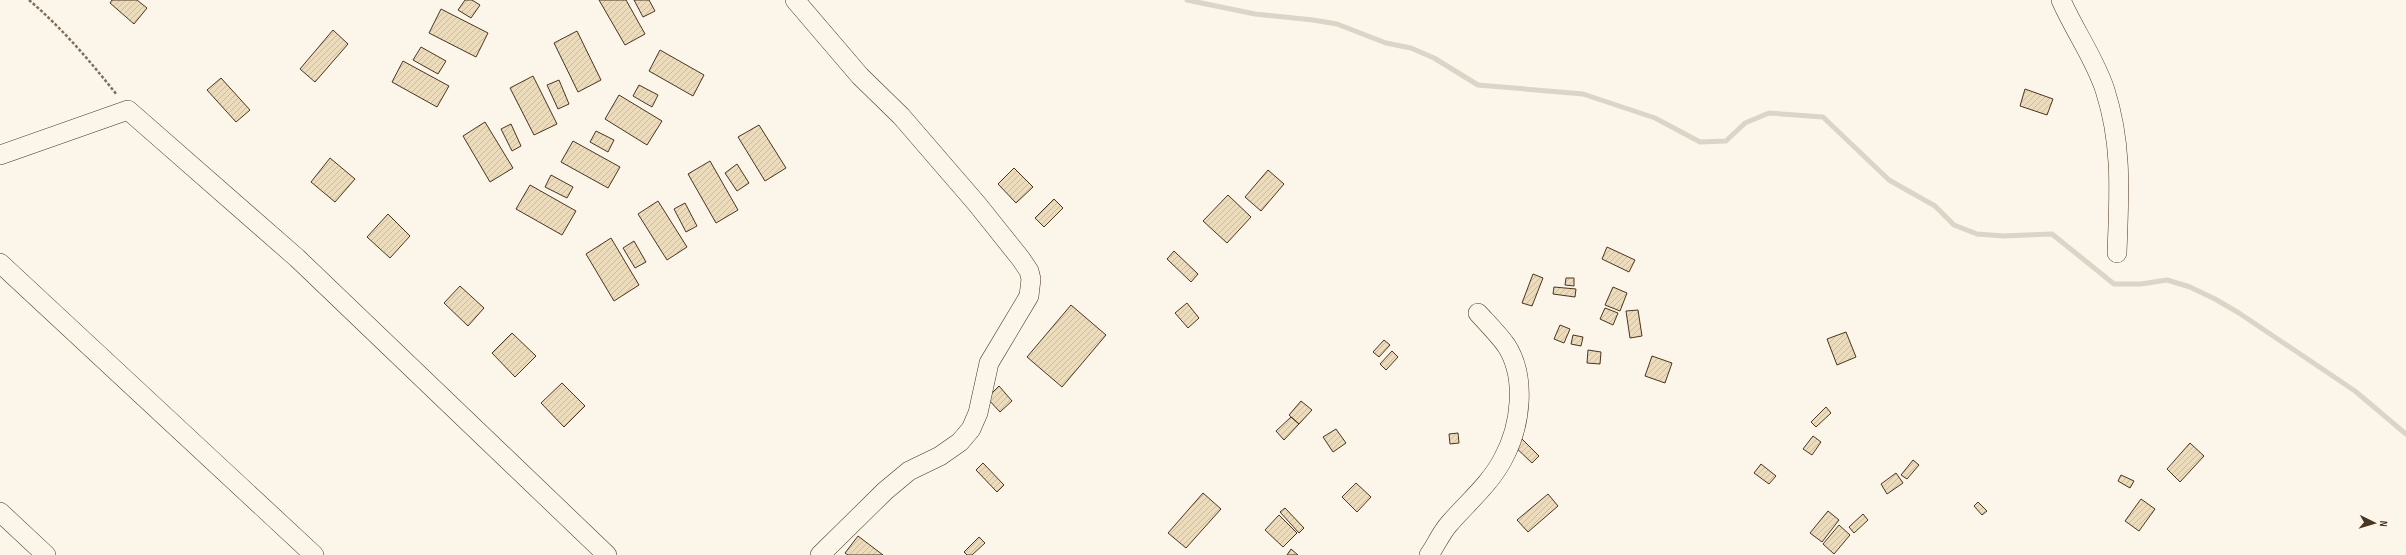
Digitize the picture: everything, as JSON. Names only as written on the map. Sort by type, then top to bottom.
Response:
[{"type":"street","points":[[795,0],[860,76],[901,116],[977,204],[1021,259],[1029,271],[1031,279],[1029,296],[989,363],[978,413],[967,433],[960,442],[940,456],[903,476],[820,555]]},
{"type":"street","points":[[2061,0],[2105,89],[2113,121],[2120,172],[2117,253]]},
{"type":"street","points":[[0,155],[128,110],[297,258],[607,555]]},
{"type":"street","points":[[0,263],[314,555]]},
{"type":"street","points":[[1429,555],[1448,525],[1487,483],[1504,459],[1514,430],[1520,396],[1516,370],[1506,345],[1478,313]]},
{"type":"street","points":[[0,512],[46,555]]},
{"type":"path","points":[[29,0],[47,15],[102,74],[128,110]]},
{"type":"building","points":[[112,0],[137,0],[147,8],[134,24],[110,3]]},
{"type":"building","points":[[465,0],[472,0],[480,5],[471,18],[458,10]]},
{"type":"building","points":[[599,0],[626,0],[645,34],[625,45]]},
{"type":"building","points":[[634,0],[649,0],[655,11],[643,17]]},
{"type":"building","points":[[441,9],[488,33],[476,57],[429,33]]},
{"type":"building","points":[[333,30],[348,44],[315,82],[300,69]]},
{"type":"building","points":[[577,31],[601,80],[578,92],[554,43]]},
{"type":"building","points":[[421,47],[446,61],[438,74],[413,60]]},
{"type":"building","points":[[660,50],[704,75],[693,96],[649,71]]},
{"type":"building","points":[[403,61],[449,86],[437,107],[392,82]]},
{"type":"building","points":[[533,76],[557,124],[534,135],[510,88]]},
{"type":"building","points":[[221,78],[250,110],[236,122],[207,90]]},
{"type":"building","points":[[559,80],[569,104],[558,109],[547,85]]},
{"type":"building","points":[[639,85],[658,95],[652,107],[633,96]]},
{"type":"building","points":[[2025,89],[2053,99],[2047,115],[2020,106]]},
{"type":"building","points":[[619,95],[662,121],[647,145],[605,119]]},
{"type":"building","points":[[485,122],[513,168],[490,182],[463,136]]},
{"type":"building","points":[[511,124],[521,146],[512,151],[501,129]]},
{"type":"building","points":[[759,125],[786,168],[765,181],[738,137]]},
{"type":"building","points":[[596,131],[614,140],[608,152],[590,142]]},
{"type":"building","points":[[573,141],[620,167],[608,188],[561,162]]},
{"type":"building","points":[[330,158],[355,179],[335,202],[311,182]]},
{"type":"building","points":[[710,161],[738,210],[716,223],[688,174]]},
{"type":"building","points":[[737,164],[749,183],[737,191],[725,173]]},
{"type":"building","points":[[1014,168],[1033,187],[1016,203],[998,184]]},
{"type":"building","points":[[1268,170],[1284,184],[1261,211],[1245,197]]},
{"type":"building","points":[[551,175],[573,187],[567,198],[545,187]]},
{"type":"building","points":[[530,185],[576,211],[562,235],[516,209]]},
{"type":"building","points":[[1228,195],[1251,217],[1227,243],[1203,221]]},
{"type":"building","points":[[1054,199],[1063,208],[1044,227],[1035,218]]},
{"type":"building","points":[[658,201],[687,247],[667,260],[638,214]]},
{"type":"building","points":[[685,203],[697,226],[686,232],[674,209]]},
{"type":"building","points":[[388,214],[410,236],[390,258],[367,237]]},
{"type":"building","points":[[611,238],[639,285],[614,301],[586,254]]},
{"type":"building","points":[[634,241],[646,262],[635,268],[623,248]]},
{"type":"building","points":[[1607,247],[1635,260],[1629,272],[1602,259]]},
{"type":"building","points":[[1174,251],[1198,274],[1191,282],[1167,259]]},
{"type":"building","points":[[1533,274],[1543,278],[1532,306],[1522,303]]},
{"type":"building","points":[[1566,278],[1574,278],[1574,286],[1565,285]]},
{"type":"building","points":[[460,286],[484,308],[468,326],[444,303]]},
{"type":"building","points":[[1554,287],[1576,289],[1575,297],[1553,294]]},
{"type":"building","points":[[1613,287],[1627,293],[1620,311],[1605,305]]},
{"type":"building","points":[[1187,303],[1199,318],[1188,328],[1175,313]]},
{"type":"building","points":[[1071,305],[1106,335],[1062,387],[1027,357]]},
{"type":"building","points":[[1605,308],[1618,313],[1613,325],[1600,319]]},
{"type":"building","points":[[1638,310],[1642,336],[1630,338],[1626,311]]},
{"type":"building","points":[[1560,325],[1570,329],[1564,343],[1554,339]]},
{"type":"building","points":[[1846,332],[1856,357],[1837,365],[1827,339]]},
{"type":"building","points":[[512,333],[536,356],[515,377],[492,353]]},
{"type":"building","points":[[1573,335],[1583,337],[1581,346],[1571,344]]},
{"type":"building","points":[[1384,340],[1390,345],[1379,357],[1373,352]]},
{"type":"building","points":[[1588,350],[1601,352],[1600,364],[1587,363]]},
{"type":"building","points":[[1392,351],[1398,357],[1386,370],[1380,364]]},
{"type":"building","points":[[1652,356],[1672,363],[1665,383],[1645,376]]},
{"type":"building","points":[[562,383],[585,406],[564,427],[541,403]]},
{"type":"building","points":[[999,386],[1012,401],[1000,412],[987,398]]},
{"type":"building","points":[[1301,401],[1312,410],[1299,424],[1289,415]]},
{"type":"building","points":[[1826,407],[1831,413],[1816,427],[1811,422]]},
{"type":"building","points":[[1291,417],[1299,424],[1284,440],[1276,431]]},
{"type":"building","points":[[1336,429],[1346,443],[1333,452],[1323,437]]},
{"type":"building","points":[[1458,433],[1459,443],[1450,444],[1449,434]]},
{"type":"building","points":[[1519,436],[1539,456],[1532,463],[1511,443]]},
{"type":"building","points":[[1813,436],[1821,442],[1812,455],[1803,449]]},
{"type":"building","points":[[2190,443],[2204,456],[2180,482],[2167,469]]},
{"type":"building","points":[[1913,460],[1919,465],[1907,479],[1901,475]]},
{"type":"building","points":[[983,463],[1004,485],[997,492],[976,470]]},
{"type":"building","points":[[1761,464],[1776,476],[1769,484],[1754,473]]},
{"type":"building","points":[[1896,473],[1903,483],[1887,494],[1881,484]]},
{"type":"building","points":[[2121,475],[2134,481],[2130,488],[2118,481]]},
{"type":"building","points":[[1356,483],[1371,497],[1357,512],[1342,497]]},
{"type":"building","points":[[1203,493],[1221,509],[1186,548],[1168,533]]},
{"type":"building","points":[[1548,494],[1558,506],[1528,532],[1517,520]]},
{"type":"building","points":[[2141,499],[2155,509],[2139,531],[2125,521]]},
{"type":"building","points":[[1978,502],[1987,511],[1982,515],[1974,506]]},
{"type":"building","points":[[1285,508],[1304,528],[1299,533],[1280,512]]},
{"type":"building","points":[[1828,511],[1839,520],[1822,542],[1810,533]]},
{"type":"building","points":[[1863,514],[1868,520],[1854,533],[1849,527]]},
{"type":"building","points":[[1279,515],[1297,533],[1283,547],[1265,530]]},
{"type":"building","points":[[1839,525],[1850,535],[1834,554],[1823,544]]},
{"type":"building","points":[[858,536],[883,555],[848,555],[845,553]]},
{"type":"building","points":[[979,537],[985,543],[972,555],[967,555],[964,552]]},
{"type":"building","points":[[1291,549],[1298,555],[1287,555]]},
{"type":"waterway","points":[[1187,0],[1255,14],[1337,24],[1386,43],[1411,48],[1434,58],[1478,85],[1583,94],[1655,118],[1700,142],[1726,141],[1745,123],[1769,113],[1823,117],[1889,180],[1935,206],[1954,225],[1977,234],[2004,236],[2052,234],[2114,284],[2141,284],[2167,280],[2190,287],[2239,313],[2355,391],[2406,434]]}]
